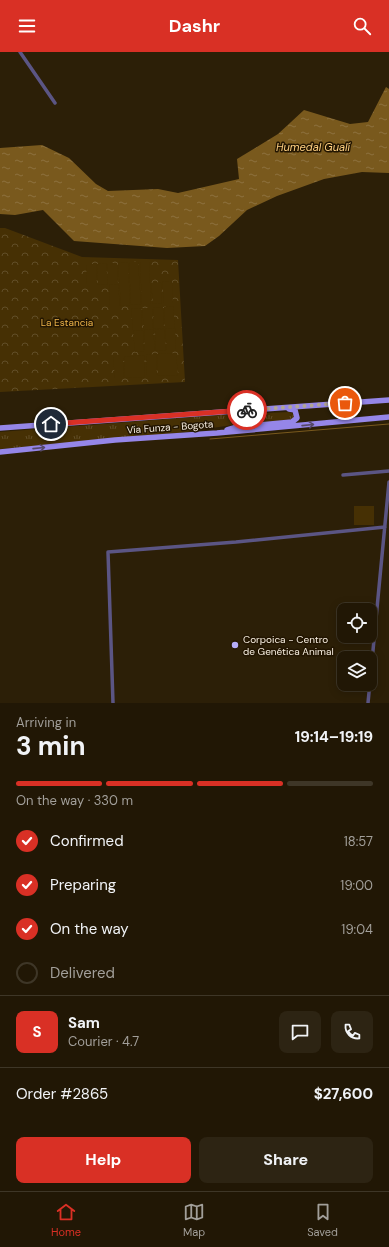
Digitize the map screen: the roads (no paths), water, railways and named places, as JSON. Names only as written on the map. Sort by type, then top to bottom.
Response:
[{"type":"main road","points":[[0,428],[389,400]]},
{"type":"main road","points":[[217,434],[237,427],[292,422],[297,418],[297,414],[292,409],[224,412]]},
{"type":"main road","name":"Vía Funza - Bogota","points":[[0,452],[115,440],[217,434],[389,418]]},
{"type":"street","points":[[20,52],[55,103]]},
{"type":"street","points":[[344,475],[389,471]]},
{"type":"street","points":[[368,703],[389,482]]},
{"type":"street","points":[[113,703],[108,552],[244,541],[384,527]]},
{"type":"water","name":"Humedal Gualí","points":[[386,87],[389,89],[389,173],[362,172],[324,179],[277,196],[247,210],[219,236],[205,246],[167,248],[74,241],[43,210],[15,215],[0,214],[0,148],[42,145],[69,158],[96,184],[108,191],[158,189],[178,193],[239,179],[237,159],[278,134],[304,110],[350,124],[368,122]]},
{"type":"waterway","points":[[210,439],[389,424]]},
{"type":"place","name":"Corpoica - Centro de Genética Animal","points":[[235,645]]},
{"type":"park label","name":"La Estancia","points":[[67,322]]}]
